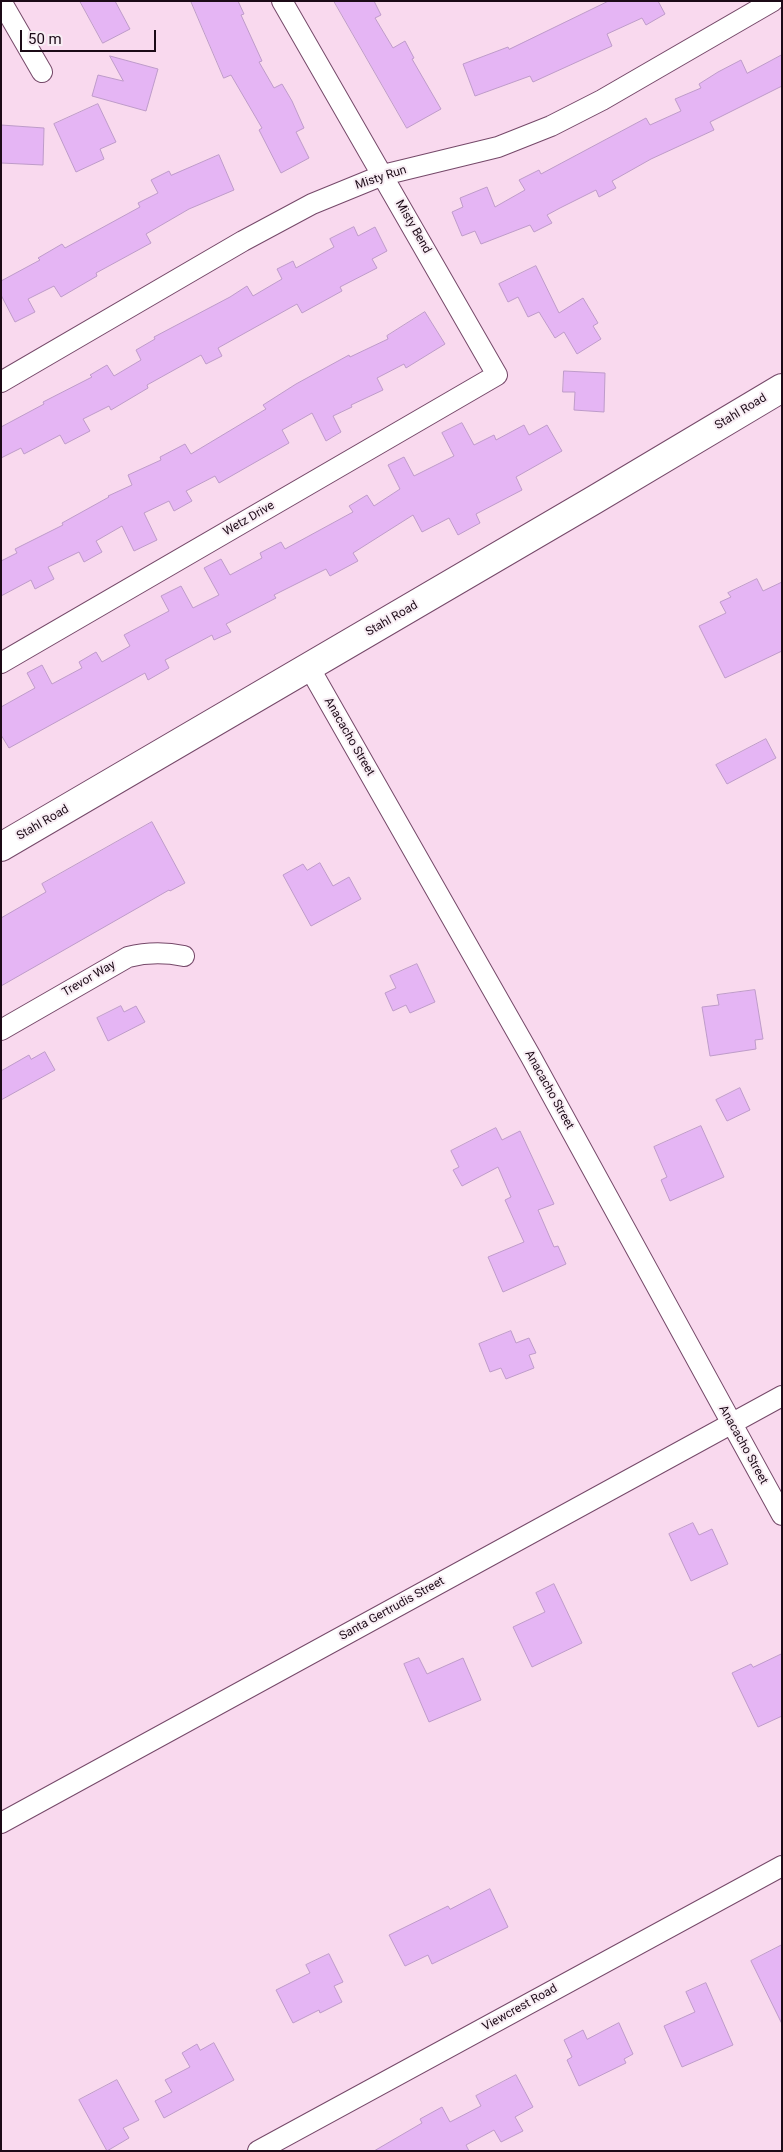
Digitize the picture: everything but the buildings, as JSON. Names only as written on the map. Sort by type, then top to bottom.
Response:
[{"type":"street","points":[[1,1],[42,72]]},
{"type":"street","name":"Misty Bend","points":[[282,1],[497,375]]},
{"type":"street","name":"Misty Run","points":[[1,382],[243,241],[312,204],[383,175],[498,147],[551,126],[602,100],[773,1]]},
{"type":"street","name":"Wetz Drive","points":[[1,663],[497,375]]},
{"type":"street","name":"Stahl Road","points":[[1,847],[309,668],[782,388]]},
{"type":"street","name":"Anacacho Street","points":[[309,668],[531,1057],[782,1515]]},
{"type":"street","name":"Trevor Way","points":[[1,1030],[128,957],[143,953],[162,952],[184,956]]},
{"type":"street","name":"Santa Gertrudis Street","points":[[1,1823],[782,1396]]},
{"type":"street","name":"Viewcrest Road","points":[[258,2151],[782,1866]]}]
